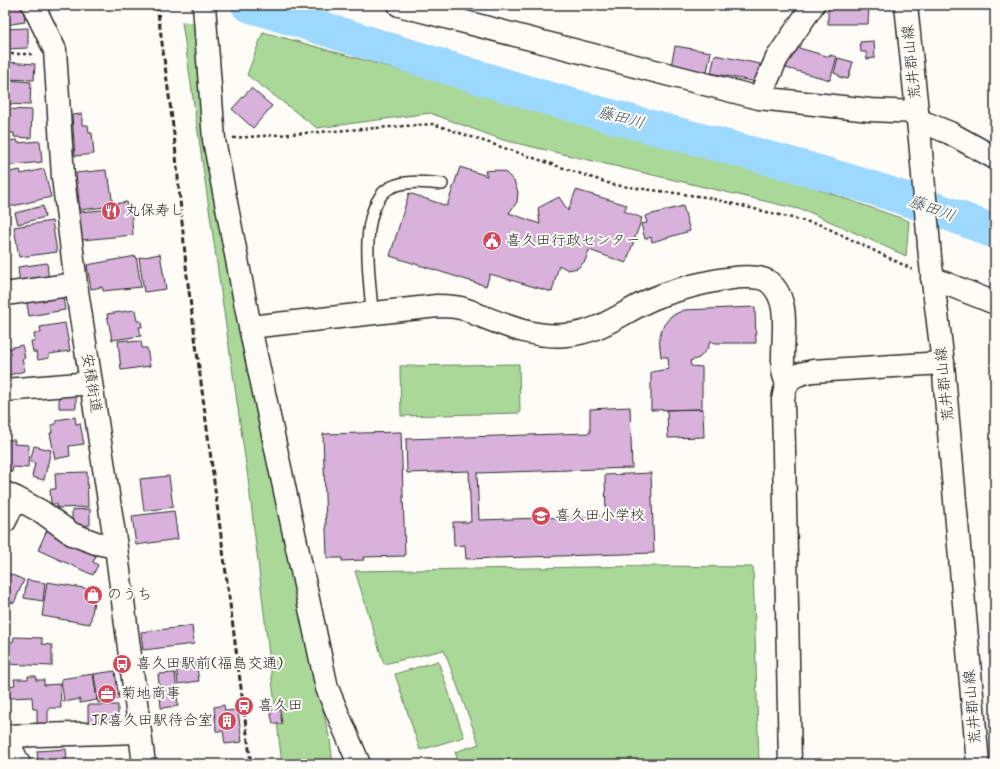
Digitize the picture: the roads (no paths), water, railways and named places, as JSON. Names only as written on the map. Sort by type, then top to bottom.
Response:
[{"type":"street","name":"安積街道","points":[[34,5],[55,50],[63,177],[76,284],[116,547],[144,764]]},
{"type":"street","points":[[204,5],[214,140],[250,327],[327,688],[359,764]]},
{"type":"street","points":[[759,98],[777,58],[813,5]]},
{"type":"street","name":"荒井郡山線","points":[[906,5],[932,278],[943,363],[978,764]]},
{"type":"street","points":[[412,7],[759,98],[870,110],[950,133],[995,158]]},
{"type":"street","points":[[250,327],[425,306],[456,307],[466,309],[524,332],[548,336],[567,335],[588,332],[661,295],[729,277],[762,277],[769,282],[782,299],[783,369],[787,382],[783,400],[790,764]]},
{"type":"street","points":[[932,278],[995,303]]},
{"type":"street","points":[[5,294],[76,284]]},
{"type":"street","points":[[787,382],[793,377],[813,372],[943,363]]},
{"type":"street","points":[[5,390],[91,383]]},
{"type":"street","points":[[5,521],[11,496],[42,512],[72,534],[96,543],[116,547]]},
{"type":"street","points":[[19,764],[7,736],[140,732]]},
{"type":"lane","points":[[372,312],[368,255],[372,213],[384,192],[403,183],[420,181],[442,184]]},
{"type":"waterway","name":"藤田川","points":[[248,5],[546,98],[845,180],[946,213],[995,232]]},
{"type":"railway","points":[[157,5],[174,134],[187,276],[251,764]]},
{"type":"place","name":"丸保寿し","points":[[111,211]]},
{"type":"place","name":"喜久田行政センター","points":[[492,241]]},
{"type":"place","name":"喜久田小学校","points":[[541,516]]},
{"type":"place","name":"のうち","points":[[93,595]]},
{"type":"place","name":"喜久田駅前(福島交通)","points":[[122,664]]},
{"type":"place","name":"菊地商事","points":[[107,694]]},
{"type":"place","name":"喜久田","points":[[244,706]]},
{"type":"place","name":"JR喜久田駅待合室","points":[[227,721]]}]
